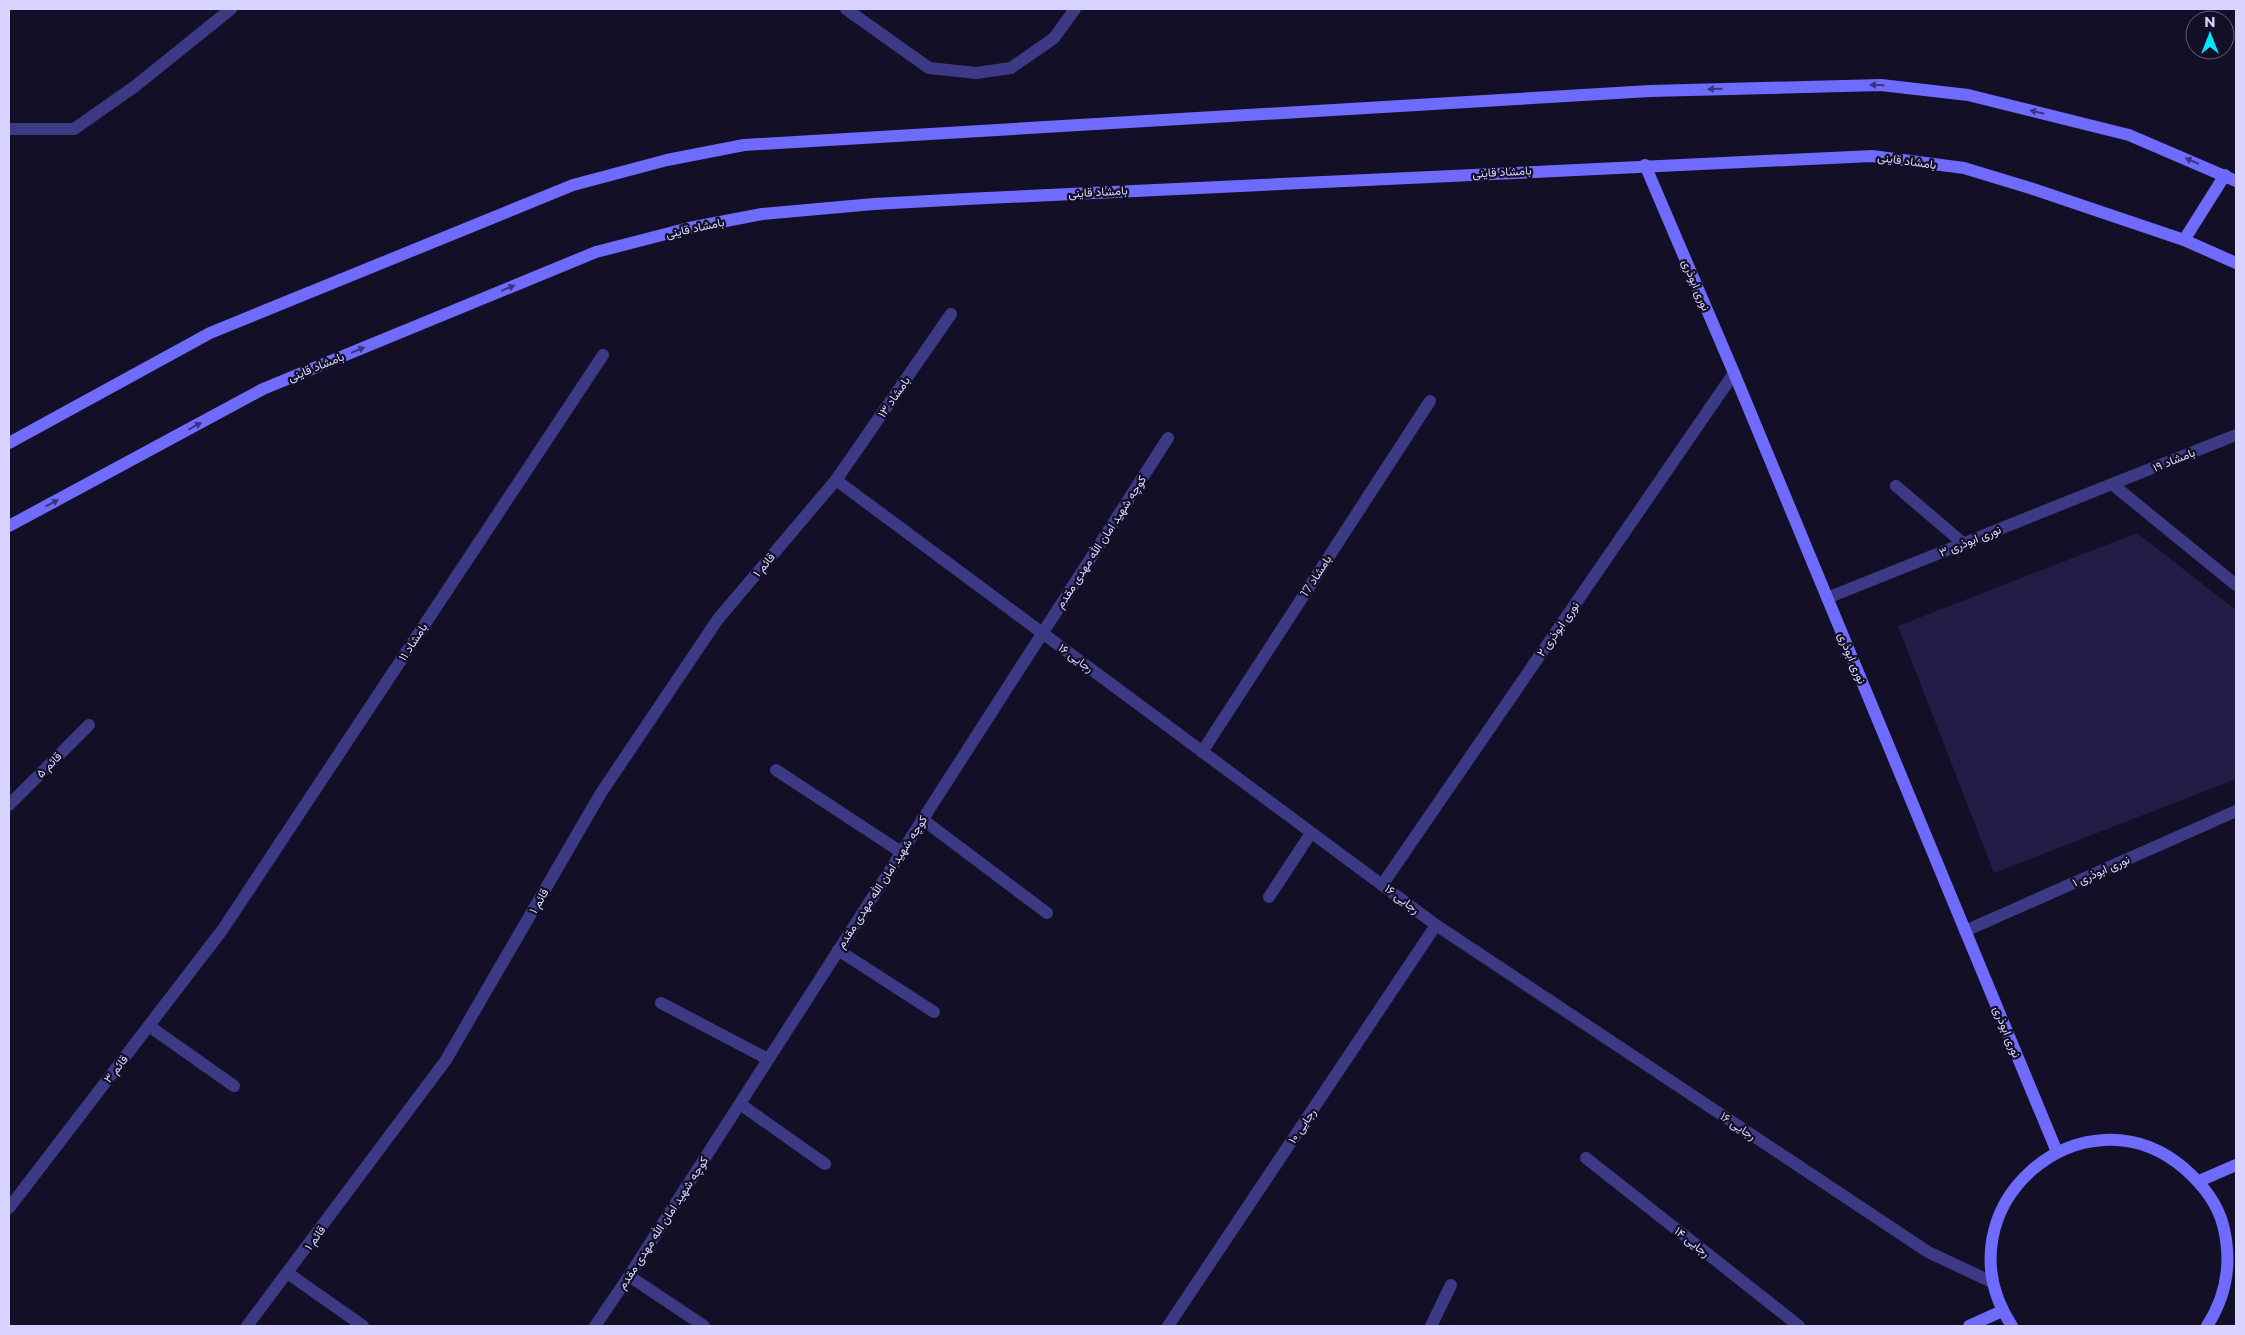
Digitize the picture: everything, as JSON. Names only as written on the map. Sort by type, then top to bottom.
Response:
[{"type":"main road","points":[[9,443],[210,333],[573,185],[668,160],[744,145],[1650,91],[1881,85],[1968,95],[2129,135],[2230,178],[2184,240]]},
{"type":"main road","name":"بامشاد قاینی","points":[[9,526],[263,389],[596,252],[689,228],[762,214],[874,204],[1645,165],[1881,157],[1964,168],[2030,188],[2184,240],[2236,263]]},
{"type":"main road","name":"نوری ابوذری","points":[[1645,165],[1734,373],[2057,1152]]},
{"type":"main road","points":[[2012,1326],[2002,1311],[1992,1282],[1990,1251],[1996,1220],[2015,1187],[2031,1170],[2057,1152],[2086,1143],[2117,1141],[2148,1146],[2175,1161],[2199,1181],[2219,1209],[2226,1236],[2228,1267],[2222,1298],[2207,1326]]},
{"type":"main road","points":[[2199,1181],[2236,1165]]},
{"type":"main road","points":[[1969,1326],[2002,1311]]},
{"type":"street","points":[[9,129],[74,129],[134,87],[231,9]]},
{"type":"street","points":[[846,9],[929,68],[976,73],[1011,68],[1054,38],[1075,9]]},
{"type":"street","name":"بامشاد ۱۳","points":[[836,480],[951,314]]},
{"type":"street","name":"بامشاد ۱۱","points":[[223,930],[603,355]]},
{"type":"street","name":"نوری ابوذری ۲","points":[[1382,884],[1734,373]]},
{"type":"street","name":"بامشاد 17","points":[[1202,752],[1430,401]]},
{"type":"street","name":"بامشاد ۱۹","points":[[2112,484],[2236,435]]},
{"type":"street","name":"کوچه شهید امان الله مهدی مقدم","points":[[595,1326],[1168,438]]},
{"type":"street","name":"رجایی ۱۶","points":[[836,480],[1436,925],[1928,1252],[1992,1282]]},
{"type":"street","name":"قائم ۱","points":[[247,1326],[289,1274],[446,1060],[601,793],[718,619],[836,480]]},
{"type":"street","points":[[2112,484],[2236,585]]},
{"type":"street","name":"نوری ابوذری ۳","points":[[1827,598],[2112,484]]},
{"type":"street","points":[[1896,486],[1964,544]]},
{"type":"street","name":"قائم ۵","points":[[9,805],[88,725]]},
{"type":"street","points":[[776,770],[901,852]]},
{"type":"street","name":"نوری ابوذری ۱","points":[[1965,931],[2236,811]]},
{"type":"street","points":[[922,819],[1047,913]]},
{"type":"street","points":[[1269,897],[1311,832]]},
{"type":"street","name":"رجایی ۱۰","points":[[1168,1326],[1436,925]]},
{"type":"street","name":"قائم ۳","points":[[9,1208],[223,930]]},
{"type":"street","points":[[838,950],[934,1012]]},
{"type":"street","points":[[660,1003],[768,1059]]},
{"type":"street","points":[[149,1026],[234,1086]]},
{"type":"street","points":[[740,1104],[825,1164]]},
{"type":"street","name":"رجایی ۱۴","points":[[1586,1158],[1798,1326]]},
{"type":"street","points":[[289,1274],[362,1326]]},
{"type":"street","points":[[629,1276],[704,1326]]},
{"type":"street","points":[[1431,1326],[1451,1285]]},
{"type":"building","points":[[2137,533],[2236,610],[2236,779],[1994,873],[1898,626]]}]
